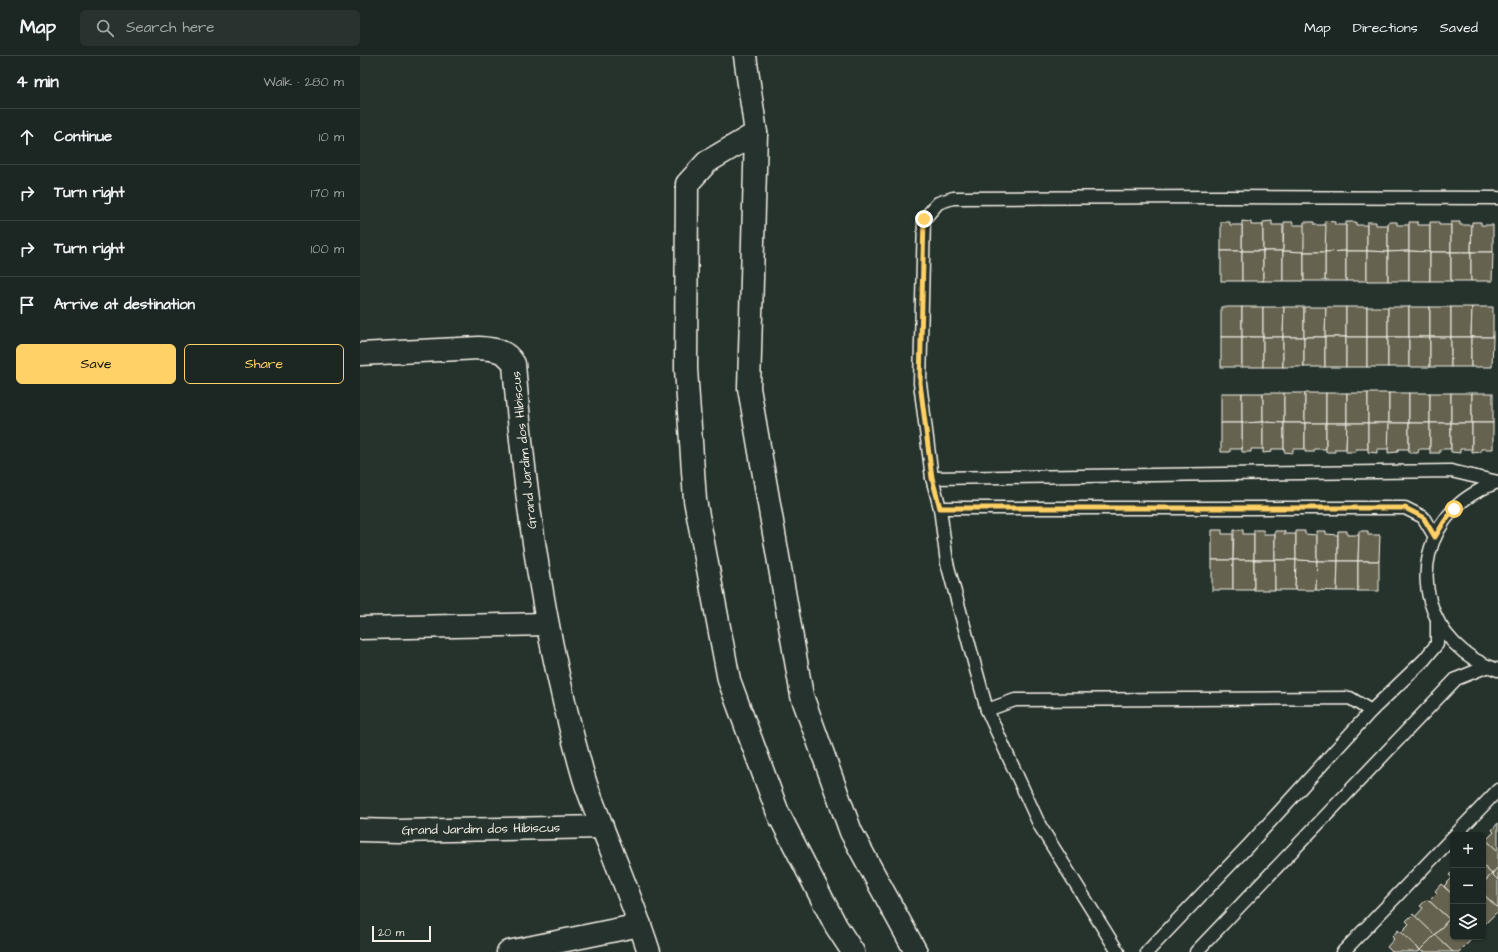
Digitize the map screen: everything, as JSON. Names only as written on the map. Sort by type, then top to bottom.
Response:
[{"type":"street","points":[[745,56],[756,133],[749,388],[802,696],[851,832],[916,952]]},
{"type":"street","points":[[756,133],[707,162],[687,184],[686,369],[695,500],[729,680],[778,813],[836,926],[853,952]]},
{"type":"street","name":"Grand Jardim dos Hibiscus","points":[[360,354],[479,348],[498,350],[510,357],[514,364],[521,440],[535,550],[547,624],[559,683],[584,780],[649,952]]},
{"type":"street","points":[[360,628],[547,624]]},
{"type":"street","name":"Grand Jardim dos Hibiscus","points":[[360,830],[398,831],[602,826]]},
{"type":"street","points":[[508,952],[640,925]]},
{"type":"lane","points":[[1118,952],[1040,826],[987,710],[947,563],[940,508],[932,478],[920,383],[924,219],[938,203],[953,198],[1498,198]]},
{"type":"lane","points":[[932,478],[1451,471],[1498,482],[1482,488],[1454,509],[1435,537],[1427,570],[1431,604],[1437,620],[1446,635],[1458,648],[1471,658],[1486,667],[1498,670]]},
{"type":"lane","points":[[940,508],[1405,508],[1423,517],[1435,537]]},
{"type":"lane","points":[[1147,952],[1248,846],[1371,711],[1424,660],[1437,644],[1437,620]]},
{"type":"lane","points":[[1196,952],[1456,679],[1486,667]]},
{"type":"lane","points":[[987,710],[1015,700],[1350,698],[1371,711]]},
{"type":"lane","points":[[1458,832],[1498,790]]},
{"type":"lane","points":[[1343,952],[1450,840]]},
{"type":"building","points":[[1242,221],[1251,222],[1251,225],[1263,225],[1263,251],[1242,251]]},
{"type":"building","points":[[1272,221],[1272,225],[1283,225],[1283,251],[1263,251],[1263,222]]},
{"type":"building","points":[[1325,221],[1335,222],[1335,225],[1346,225],[1346,251],[1325,252]]},
{"type":"building","points":[[1221,222],[1230,222],[1230,225],[1242,225],[1242,251],[1221,251]]},
{"type":"building","points":[[1284,222],[1293,222],[1293,225],[1305,225],[1304,252],[1283,251]]},
{"type":"building","points":[[1304,222],[1314,222],[1314,225],[1326,225],[1325,252],[1304,252]]},
{"type":"building","points":[[1346,222],[1356,222],[1356,225],[1367,225],[1367,251],[1346,251]]},
{"type":"building","points":[[1367,222],[1376,222],[1376,225],[1388,225],[1388,252],[1367,251]]},
{"type":"building","points":[[1388,222],[1397,222],[1397,225],[1409,225],[1409,251],[1388,252]]},
{"type":"building","points":[[1409,222],[1418,222],[1418,225],[1430,225],[1430,252],[1409,251]]},
{"type":"building","points":[[1430,222],[1439,222],[1439,225],[1451,225],[1451,252],[1430,252]]},
{"type":"building","points":[[1451,222],[1460,222],[1460,225],[1472,225],[1471,252],[1451,252]]},
{"type":"building","points":[[1472,222],[1481,222],[1481,225],[1493,225],[1493,252],[1471,252]]},
{"type":"building","points":[[1221,251],[1242,251],[1242,281],[1221,281]]},
{"type":"building","points":[[1242,251],[1263,251],[1263,281],[1242,281]]},
{"type":"building","points":[[1263,251],[1283,251],[1283,281],[1263,281]]},
{"type":"building","points":[[1283,251],[1304,252],[1304,281],[1283,281]]},
{"type":"building","points":[[1346,251],[1346,281],[1325,281],[1325,252]]},
{"type":"building","points":[[1346,251],[1367,251],[1367,281],[1346,281]]},
{"type":"building","points":[[1367,251],[1388,252],[1388,281],[1367,281]]},
{"type":"building","points":[[1409,251],[1409,281],[1388,281],[1388,252]]},
{"type":"building","points":[[1409,251],[1430,252],[1430,281],[1409,281]]},
{"type":"building","points":[[1304,252],[1325,252],[1325,281],[1304,281]]},
{"type":"building","points":[[1430,252],[1451,252],[1451,281],[1430,281]]},
{"type":"building","points":[[1451,252],[1471,252],[1471,281],[1451,281]]},
{"type":"building","points":[[1471,252],[1493,252],[1492,281],[1471,281]]},
{"type":"building","points":[[1221,307],[1242,307],[1242,337],[1221,337]]},
{"type":"building","points":[[1242,307],[1263,307],[1263,337],[1242,337]]},
{"type":"building","points":[[1263,307],[1284,307],[1283,337],[1263,337]]},
{"type":"building","points":[[1284,307],[1304,307],[1304,337],[1283,337]]},
{"type":"building","points":[[1304,307],[1326,307],[1325,337],[1304,337]]},
{"type":"building","points":[[1326,307],[1346,307],[1346,337],[1325,337]]},
{"type":"building","points":[[1346,307],[1367,307],[1367,337],[1346,337]]},
{"type":"building","points":[[1367,307],[1388,307],[1388,337],[1367,337]]},
{"type":"building","points":[[1388,307],[1409,307],[1409,337],[1388,337]]},
{"type":"building","points":[[1409,307],[1430,307],[1430,337],[1409,337]]},
{"type":"building","points":[[1430,307],[1451,307],[1451,337],[1430,337]]},
{"type":"building","points":[[1451,307],[1472,307],[1471,337],[1451,337]]},
{"type":"building","points":[[1472,307],[1493,307],[1493,337],[1471,337]]},
{"type":"building","points":[[1221,337],[1242,337],[1242,367],[1221,367]]},
{"type":"building","points":[[1242,337],[1263,337],[1263,367],[1242,367]]},
{"type":"building","points":[[1263,337],[1283,337],[1283,367],[1263,367]]},
{"type":"building","points":[[1283,337],[1304,337],[1304,367],[1283,367]]},
{"type":"building","points":[[1304,337],[1325,337],[1325,367],[1304,367]]},
{"type":"building","points":[[1325,337],[1346,337],[1346,367],[1325,367]]},
{"type":"building","points":[[1346,337],[1367,337],[1367,367],[1346,367]]},
{"type":"building","points":[[1367,337],[1388,337],[1388,367],[1367,367]]},
{"type":"building","points":[[1388,337],[1409,337],[1409,367],[1388,367]]},
{"type":"building","points":[[1409,337],[1430,337],[1430,367],[1409,367]]},
{"type":"building","points":[[1430,337],[1451,337],[1451,367],[1430,367]]},
{"type":"building","points":[[1451,337],[1471,337],[1471,367],[1451,367]]},
{"type":"building","points":[[1471,337],[1493,337],[1492,367],[1471,367]]},
{"type":"building","points":[[1221,393],[1242,393],[1242,423],[1221,423]]},
{"type":"building","points":[[1242,393],[1263,393],[1263,422],[1242,423]]},
{"type":"building","points":[[1263,393],[1284,393],[1284,423],[1263,422]]},
{"type":"building","points":[[1284,393],[1305,393],[1305,423],[1284,423]]},
{"type":"building","points":[[1305,393],[1326,393],[1326,423],[1305,423]]},
{"type":"building","points":[[1326,393],[1347,393],[1347,423],[1326,423]]},
{"type":"building","points":[[1347,393],[1368,393],[1368,423],[1347,423]]},
{"type":"building","points":[[1368,393],[1389,393],[1389,423],[1368,423]]},
{"type":"building","points":[[1389,393],[1409,393],[1409,423],[1389,423]]},
{"type":"building","points":[[1409,393],[1430,393],[1430,423],[1409,423]]},
{"type":"building","points":[[1430,393],[1451,393],[1451,423],[1430,423]]},
{"type":"building","points":[[1451,393],[1472,393],[1472,423],[1451,423]]},
{"type":"building","points":[[1472,393],[1493,393],[1493,423],[1472,423]]},
{"type":"building","points":[[1263,422],[1263,449],[1251,449],[1251,452],[1242,452],[1242,423]]},
{"type":"building","points":[[1263,422],[1284,423],[1284,449],[1272,449],[1272,452],[1263,453]]},
{"type":"building","points":[[1221,423],[1242,423],[1242,449],[1230,449],[1230,452],[1221,452]]},
{"type":"building","points":[[1284,423],[1305,423],[1305,449],[1293,449],[1293,453],[1284,452]]},
{"type":"building","points":[[1305,423],[1326,423],[1326,449],[1314,449],[1314,452],[1305,452]]},
{"type":"building","points":[[1326,423],[1347,423],[1346,449],[1335,449],[1335,452],[1326,452]]},
{"type":"building","points":[[1347,423],[1368,423],[1368,449],[1356,449],[1356,452],[1346,452]]},
{"type":"building","points":[[1368,423],[1389,423],[1389,449],[1377,449],[1377,453],[1368,452]]},
{"type":"building","points":[[1389,423],[1409,423],[1409,449],[1398,449],[1398,452],[1388,453]]},
{"type":"building","points":[[1409,423],[1430,423],[1430,449],[1419,449],[1418,453],[1409,453]]},
{"type":"building","points":[[1430,423],[1451,423],[1451,449],[1440,449],[1440,453],[1430,453]]},
{"type":"building","points":[[1451,423],[1472,423],[1472,449],[1460,449],[1460,453],[1451,452]]},
{"type":"building","points":[[1472,423],[1493,423],[1493,449],[1481,449],[1481,452],[1472,453]]},
{"type":"building","points":[[1212,530],[1222,530],[1222,534],[1233,534],[1233,560],[1212,560]]},
{"type":"building","points":[[1234,530],[1243,530],[1243,534],[1254,534],[1254,560],[1233,560]]},
{"type":"building","points":[[1254,530],[1263,530],[1264,534],[1275,534],[1275,560],[1254,560]]},
{"type":"building","points":[[1275,531],[1285,531],[1284,534],[1296,534],[1296,560],[1275,560]]},
{"type":"building","points":[[1296,531],[1305,531],[1305,534],[1317,535],[1317,561],[1296,560]]},
{"type":"building","points":[[1317,531],[1326,531],[1326,534],[1338,535],[1338,561],[1317,561]]},
{"type":"building","points":[[1338,531],[1347,531],[1347,535],[1359,535],[1358,561],[1338,561]]},
{"type":"building","points":[[1359,531],[1368,531],[1368,535],[1380,535],[1379,561],[1358,561]]},
{"type":"building","points":[[1212,560],[1233,560],[1233,590],[1212,590]]},
{"type":"building","points":[[1233,560],[1254,560],[1254,590],[1233,590]]},
{"type":"building","points":[[1254,560],[1275,560],[1275,590],[1254,590]]},
{"type":"building","points":[[1275,560],[1296,560],[1295,590],[1275,590]]},
{"type":"building","points":[[1296,560],[1317,561],[1316,590],[1295,590]]},
{"type":"building","points":[[1317,561],[1338,561],[1337,591],[1316,590]]},
{"type":"building","points":[[1338,561],[1358,561],[1358,591],[1337,591]]},
{"type":"building","points":[[1358,561],[1379,561],[1379,591],[1358,591]]},
{"type":"building","points":[[1498,823],[1498,851],[1486,840],[1494,832],[1492,830]]},
{"type":"building","points":[[1486,840],[1498,851],[1498,867],[1492,874],[1486,869]]},
{"type":"building","points":[[1498,867],[1498,880],[1492,874]]},
{"type":"building","points":[[1486,869],[1492,874],[1486,880]]},
{"type":"building","points":[[1492,874],[1498,880],[1498,908],[1486,897],[1486,880]]},
{"type":"building","points":[[1450,880],[1450,892],[1444,886]]},
{"type":"building","points":[[1441,884],[1450,892],[1449,919],[1429,901],[1437,893],[1435,891]]},
{"type":"building","points":[[1486,897],[1498,908],[1498,911],[1486,923]]},
{"type":"building","points":[[1427,899],[1449,919],[1435,935],[1415,917],[1423,908],[1420,906]]},
{"type":"building","points":[[1413,914],[1435,935],[1420,950],[1401,932],[1409,924],[1406,921]]},
{"type":"building","points":[[1449,919],[1450,940],[1471,940],[1459,952],[1453,952],[1435,935]]},
{"type":"building","points":[[1398,930],[1420,950],[1419,952],[1392,952],[1387,947],[1394,939],[1392,937]]},
{"type":"building","points":[[1435,935],[1453,952],[1422,952],[1420,950]]},
{"type":"route","points":[[924,219],[920,383],[932,478],[940,508],[1405,508],[1423,517],[1435,537],[1454,509]]}]
